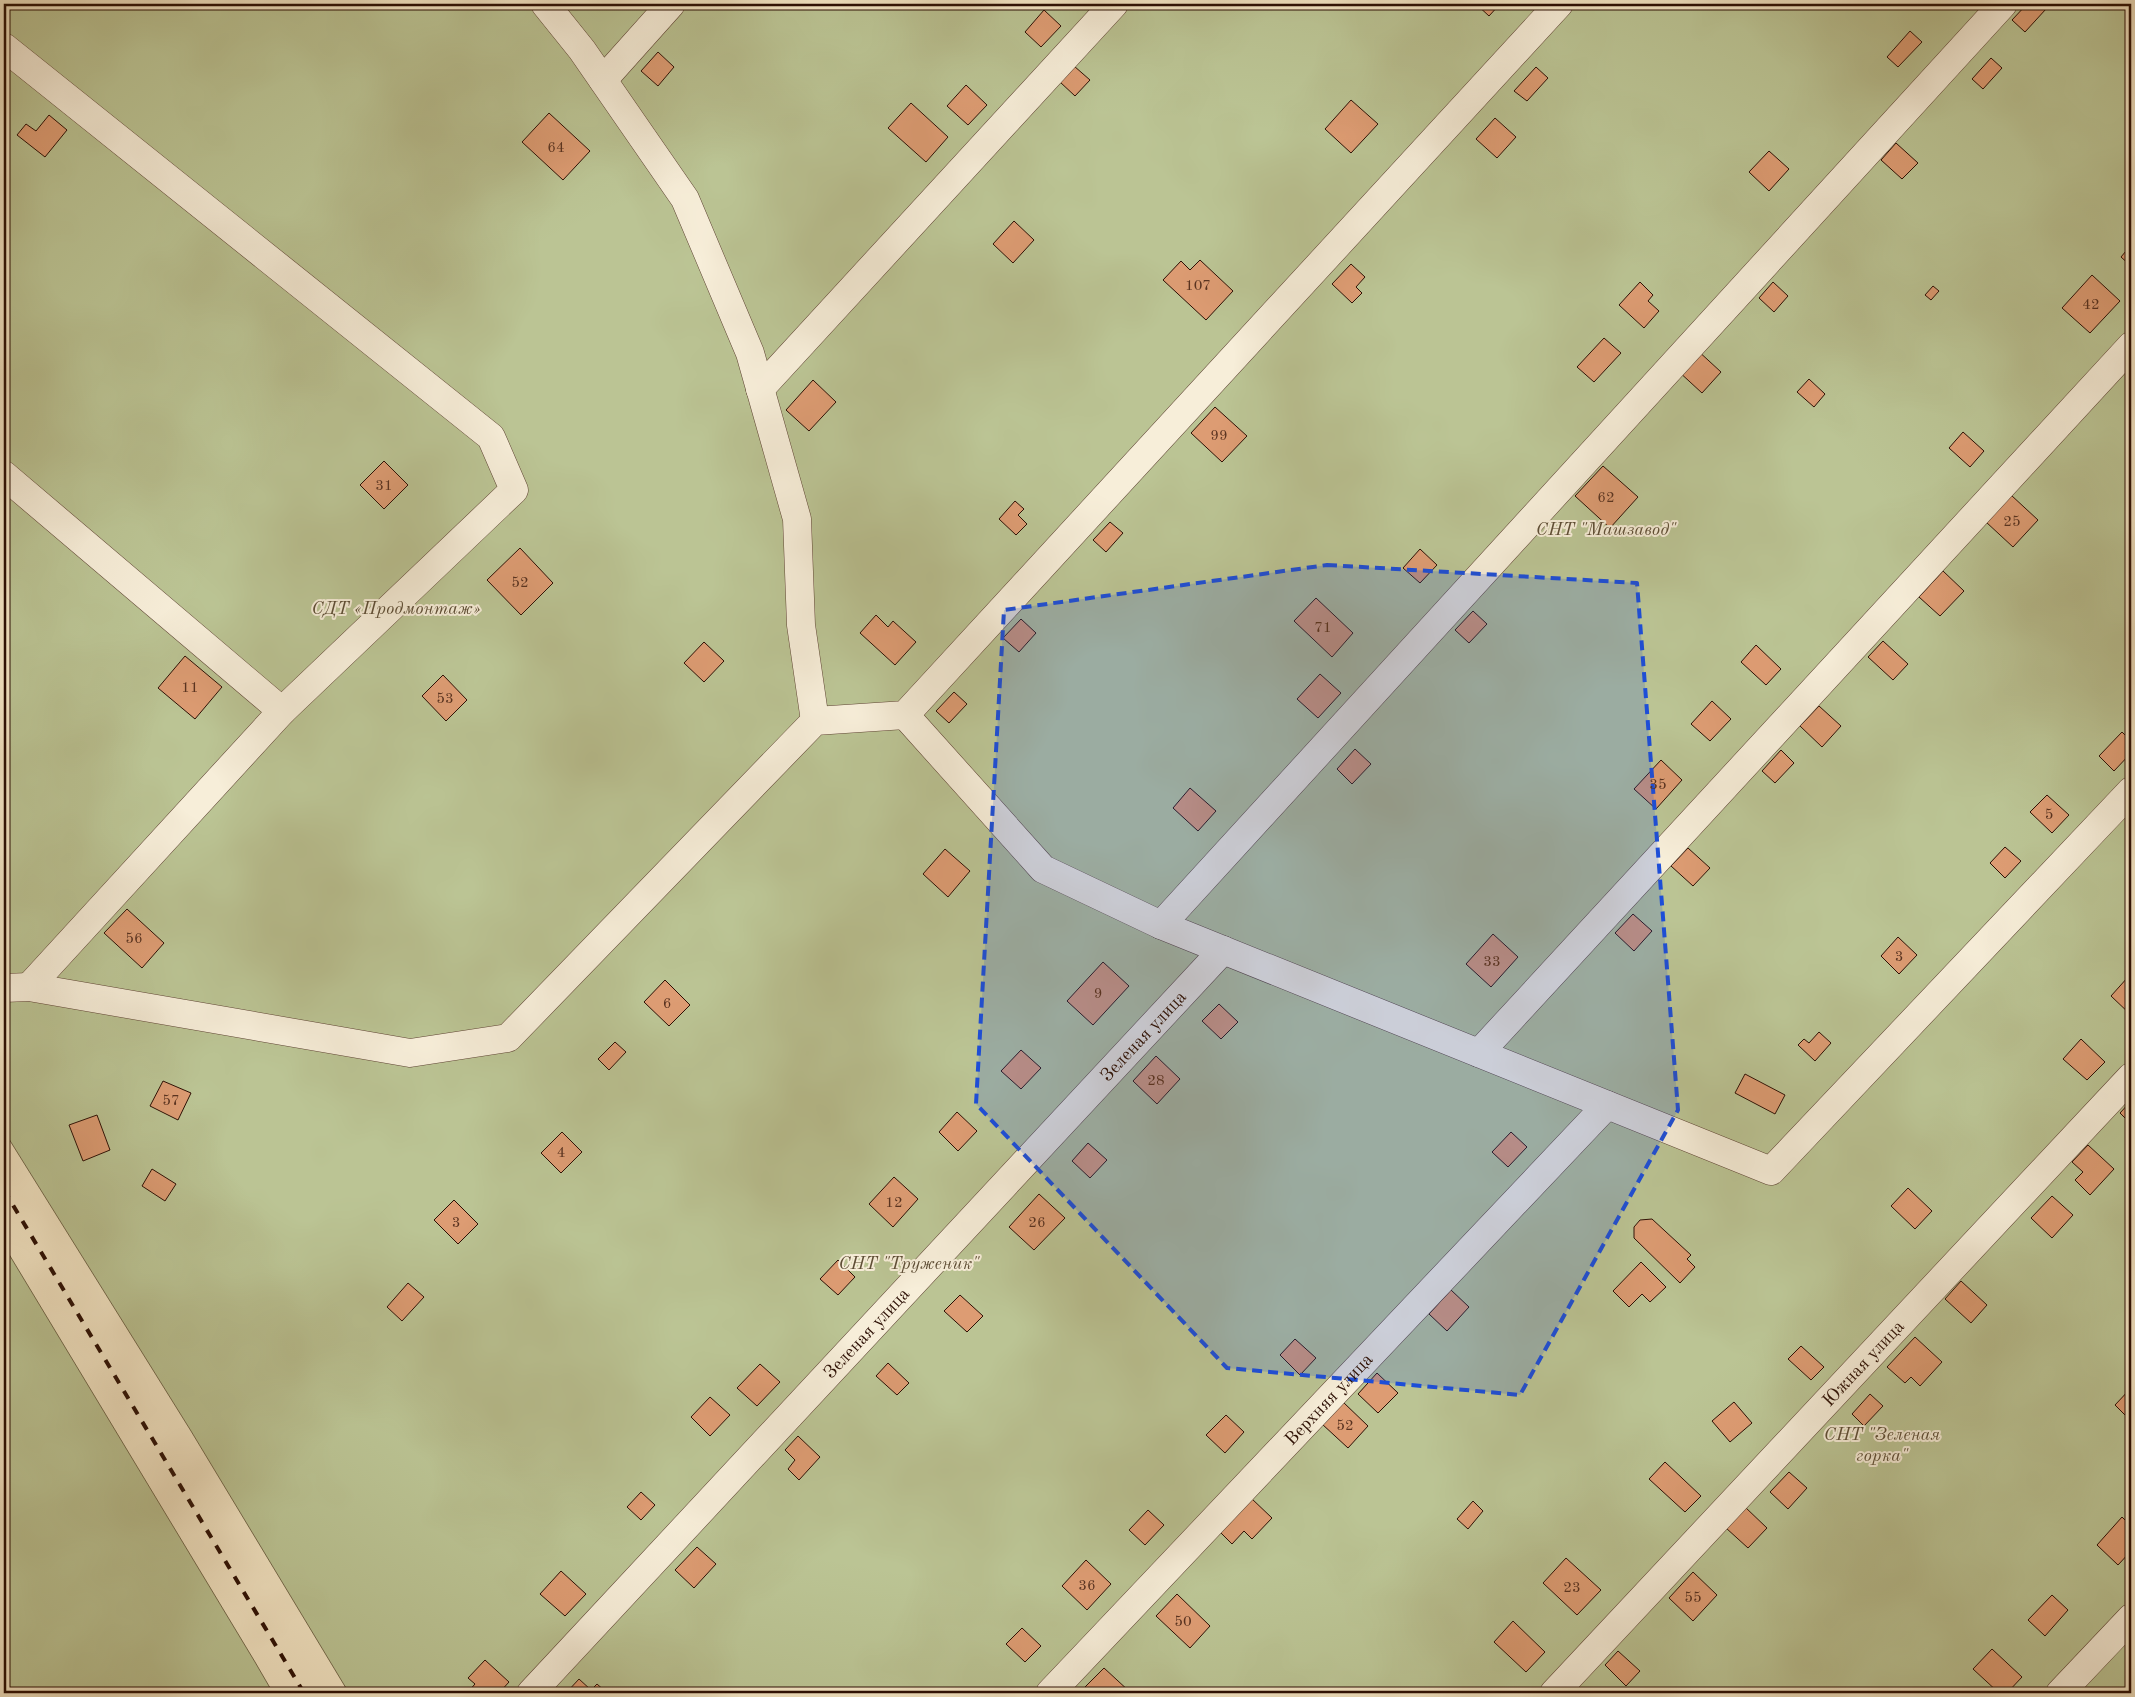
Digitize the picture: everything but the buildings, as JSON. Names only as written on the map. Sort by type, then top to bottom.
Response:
[{"type":"street","points":[[545,4],[582,50],[685,199],[750,352],[797,519],[801,625],[815,721]]},
{"type":"street","points":[[603,80],[672,4]]},
{"type":"street","points":[[760,389],[1114,4]]},
{"type":"street","points":[[17,987],[410,1053],[508,1038],[815,721],[905,715],[1559,4]]},
{"type":"street","points":[[1161,925],[2003,4]]},
{"type":"street","points":[[4,47],[491,437],[514,490],[282,711],[17,987]]},
{"type":"street","points":[[1479,1053],[2131,346]]},
{"type":"street","points":[[4,475],[282,711]]},
{"type":"street","points":[[905,715],[1043,869],[1161,925],[1771,1171],[2131,791]]},
{"type":"street","name":"Зеленая улица","points":[[531,1693],[1224,950]]},
{"type":"street","name":"Южная улица","points":[[1554,1693],[2131,1077]]},
{"type":"street","name":"Верхняя улица","points":[[1050,1693],[1607,1105]]},
{"type":"street","points":[[2060,1693],[2131,1618]]},
{"type":"highlighted area","points":[[1327,565],[1637,583],[1678,1110],[1520,1395],[1227,1368],[976,1104],[1004,610]]},
{"type":"green space","points":[[4,4],[2131,4],[2131,1693],[349,1693],[191,1431],[4,1131]]},
{"type":"green space","points":[[4,1246],[255,1662],[273,1693],[4,1693]]},
{"type":"railway","points":[[4,1190],[304,1693]]},
{"type":"park label","name":"СНТ \"Машзавод\"","points":[[1606,529]]},
{"type":"park label","name":"СДТ «Продмонтаж»","points":[[396,608]]},
{"type":"park label","name":"СНТ \"Труженик\"","points":[[909,1263]]},
{"type":"park label","name":"СНТ \"Зеленая горка\"","points":[[1882,1444]]}]
